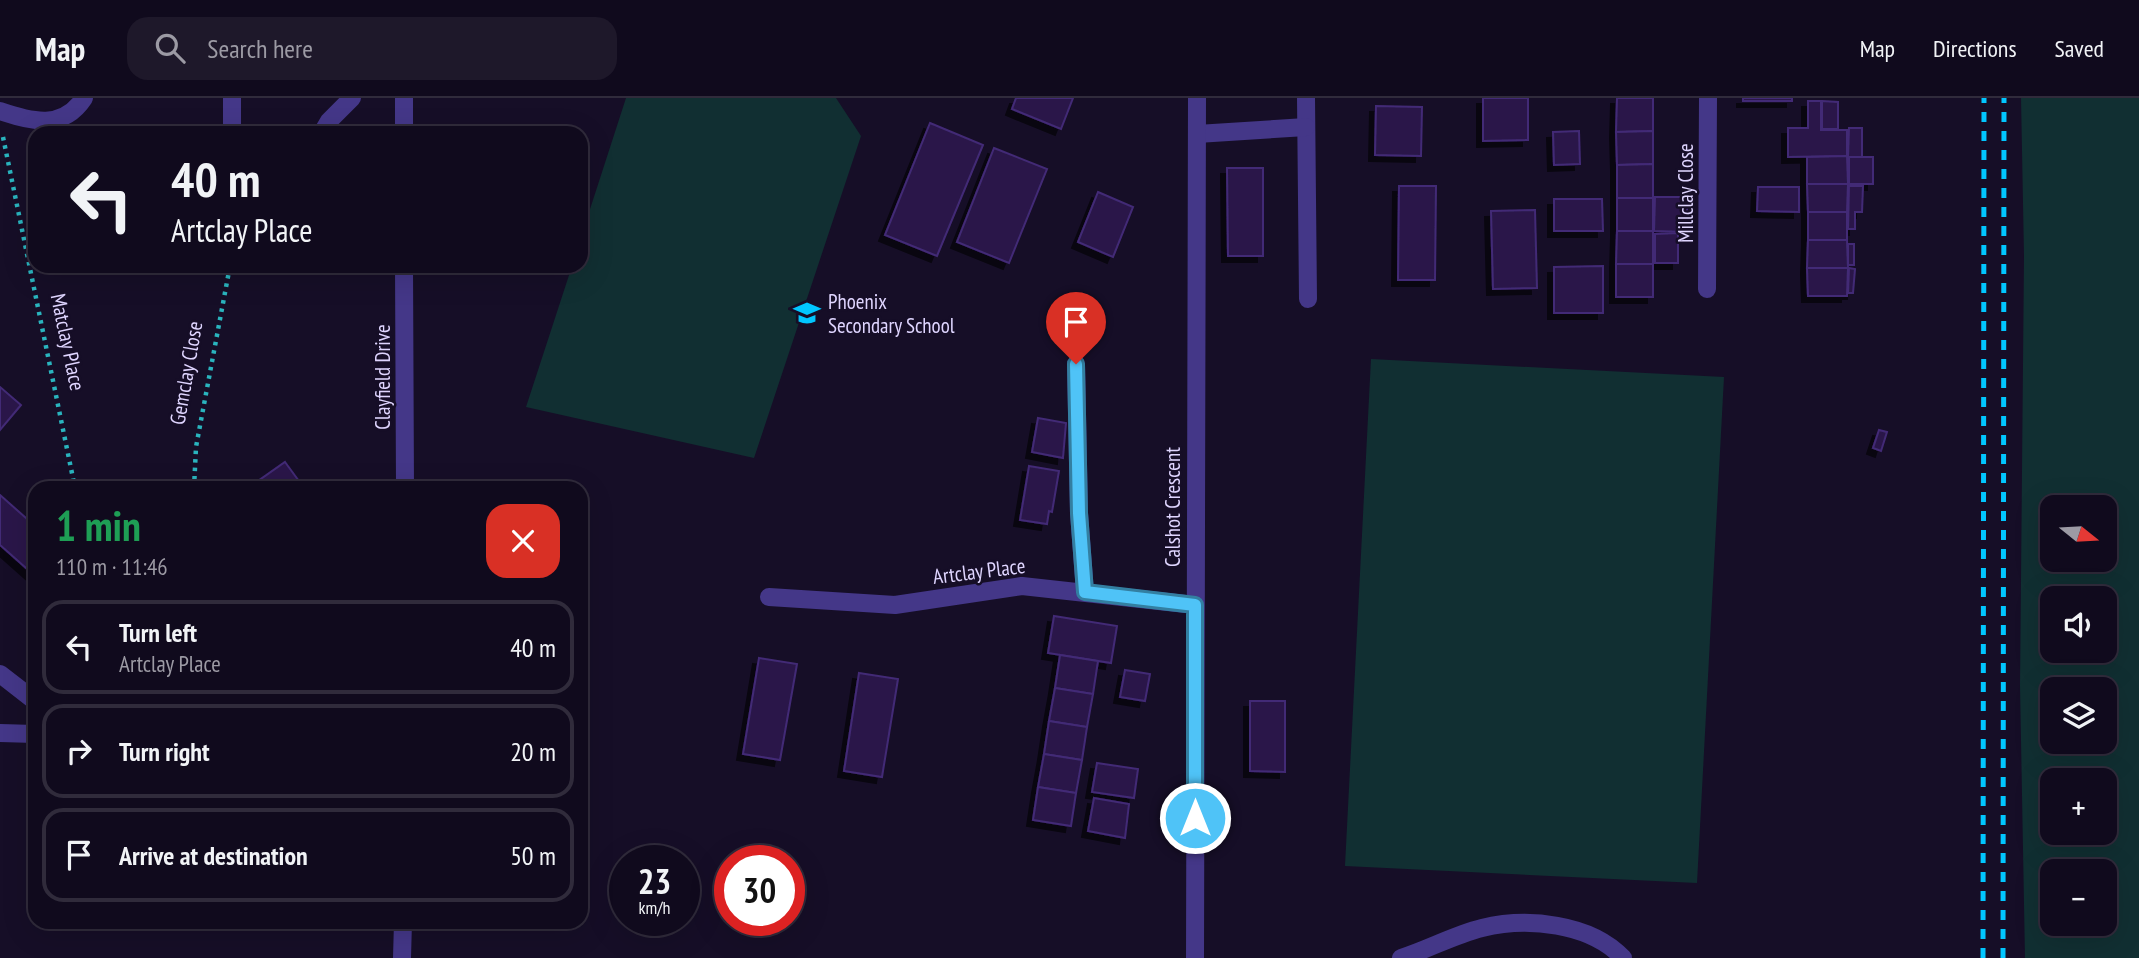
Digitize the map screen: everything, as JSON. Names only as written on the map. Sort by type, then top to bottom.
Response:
[{"type":"street","points":[[0,111],[46,122],[60,120],[76,110],[84,98]]},
{"type":"street","points":[[232,98],[232,126]]},
{"type":"street","points":[[326,126],[352,98]]},
{"type":"street","points":[[404,98],[404,126]]},
{"type":"street","name":"Calshot Crescent","points":[[1195,958],[1197,98]]},
{"type":"street","points":[[1306,98],[1308,299]]},
{"type":"street","name":"Millclay Close","points":[[1707,289],[1708,98]]},
{"type":"street","points":[[1197,134],[1306,127]]},
{"type":"street","name":"Clayfield Drive","points":[[404,273],[405,481]]},
{"type":"street","points":[[1076,364],[1079,513],[1085,592]]},
{"type":"street","name":"Artclay Place","points":[[769,597],[895,605],[1022,586],[1195,605]]},
{"type":"street","points":[[0,674],[28,696]]},
{"type":"street","points":[[0,733],[28,734]]},
{"type":"street","points":[[1401,958],[1456,937],[1510,923],[1556,926],[1587,933],[1623,958]]},
{"type":"street","points":[[402,958],[403,929]]},
{"type":"path","name":"Matclay Place","points":[[3,136],[28,258]]},
{"type":"path","name":"Matclay Place","points":[[31,273],[74,481]]},
{"type":"path","name":"Gemclay Close","points":[[194,481],[196,447],[229,273]]},
{"type":"green space","points":[[626,98],[836,98],[861,136],[754,458],[526,407],[570,273],[588,273],[588,215]]},
{"type":"green space","points":[[2021,98],[2139,98],[2139,958],[2025,958],[2020,686],[2024,256]]},
{"type":"green space","points":[[1371,359],[1724,377],[1697,883],[1345,866]]},
{"type":"building","points":[[1016,98],[1073,98],[1061,129],[1012,109]]},
{"type":"building","points":[[1483,98],[1528,98],[1528,140],[1483,141]]},
{"type":"building","points":[[1617,98],[1653,98],[1653,131],[1616,132]]},
{"type":"building","points":[[1743,98],[1792,98],[1792,101],[1743,101]]},
{"type":"building","points":[[1808,101],[1821,101],[1821,130],[1847,130],[1847,156],[1788,157],[1788,128],[1808,128]]},
{"type":"building","points":[[1822,101],[1838,102],[1838,129],[1822,129]]},
{"type":"building","points":[[1376,106],[1422,107],[1421,156],[1375,155]]},
{"type":"building","points":[[930,123],[983,145],[937,256],[885,235]]},
{"type":"building","points":[[1849,128],[1862,128],[1862,157],[1848,157]]},
{"type":"building","points":[[1579,131],[1580,164],[1554,165],[1553,132]]},
{"type":"building","points":[[1653,131],[1653,164],[1617,165],[1616,132]]},
{"type":"building","points":[[994,148],[1047,169],[1009,263],[957,242]]},
{"type":"building","points":[[1847,156],[1848,184],[1807,184],[1807,157]]},
{"type":"building","points":[[1849,157],[1873,157],[1873,184],[1849,184]]},
{"type":"building","points":[[1653,164],[1653,198],[1617,198],[1617,165]]},
{"type":"building","points":[[1227,168],[1263,168],[1263,256],[1228,256]]},
{"type":"building","points":[[1807,184],[1848,184],[1847,212],[1808,212]]},
{"type":"building","points":[[1399,186],[1436,186],[1435,280],[1398,280]]},
{"type":"building","points":[[1849,186],[1863,186],[1862,212],[1855,212],[1855,229],[1848,229]]},
{"type":"building","points":[[1758,187],[1799,187],[1799,212],[1757,211]]},
{"type":"building","points":[[1098,192],[1133,207],[1113,257],[1078,242]]},
{"type":"building","points":[[1655,197],[1687,197],[1687,232],[1654,231]]},
{"type":"building","points":[[1617,198],[1653,198],[1653,231],[1617,231]]},
{"type":"building","points":[[1554,199],[1602,199],[1603,231],[1554,231]]},
{"type":"building","points":[[1535,210],[1537,288],[1493,289],[1491,211]]},
{"type":"building","points":[[1808,212],[1847,212],[1847,240],[1808,240]]},
{"type":"building","points":[[1617,231],[1653,231],[1653,264],[1616,264]]},
{"type":"building","points":[[1678,233],[1678,263],[1655,263],[1655,234]]},
{"type":"building","points":[[1808,240],[1847,240],[1848,268],[1807,268]]},
{"type":"building","points":[[1848,244],[1854,244],[1854,265],[1848,265]]},
{"type":"building","points":[[1616,264],[1653,264],[1653,297],[1616,297]]},
{"type":"building","points":[[1603,266],[1603,313],[1554,313],[1554,267]]},
{"type":"building","points":[[1807,268],[1848,268],[1847,296],[1808,296]]},
{"type":"building","points":[[1849,268],[1855,269],[1853,293],[1848,293]]},
{"type":"building","points":[[0,387],[21,405],[0,430]]},
{"type":"building","points":[[1038,418],[1066,423],[1063,458],[1032,452]]},
{"type":"building","points":[[1879,430],[1887,432],[1881,451],[1873,448]]},
{"type":"building","points":[[285,462],[299,481],[258,481]]},
{"type":"building","points":[[1029,466],[1059,471],[1052,512],[1049,511],[1047,524],[1020,520]]},
{"type":"building","points":[[0,495],[28,520],[28,570],[0,545]]},
{"type":"building","points":[[1054,616],[1117,626],[1111,663],[1048,653]]},
{"type":"building","points":[[1060,655],[1098,661],[1093,694],[1055,688]]},
{"type":"building","points":[[759,658],[797,664],[780,760],[743,754]]},
{"type":"building","points":[[1125,670],[1150,674],[1145,701],[1120,697]]},
{"type":"building","points":[[859,673],[898,679],[882,777],[844,771]]},
{"type":"building","points":[[1055,688],[1093,694],[1087,727],[1049,721]]},
{"type":"building","points":[[1250,701],[1285,701],[1285,772],[1250,771]]},
{"type":"building","points":[[1049,721],[1087,727],[1082,760],[1044,754]]},
{"type":"building","points":[[1044,754],[1082,760],[1076,793],[1038,787]]},
{"type":"building","points":[[1097,763],[1138,769],[1134,798],[1092,792]]},
{"type":"building","points":[[1038,787],[1076,793],[1071,826],[1033,820]]},
{"type":"building","points":[[1094,798],[1129,804],[1125,838],[1088,831]]},
{"type":"railway","points":[[1983,958],[1984,98]]},
{"type":"railway","points":[[2003,958],[2004,98]]},
{"type":"place","name":"Phoenix Secondary School","points":[[807,313]]},
{"type":"route","points":[[1076,364],[1079,513],[1085,592],[1195,605],[1195,818]]}]
